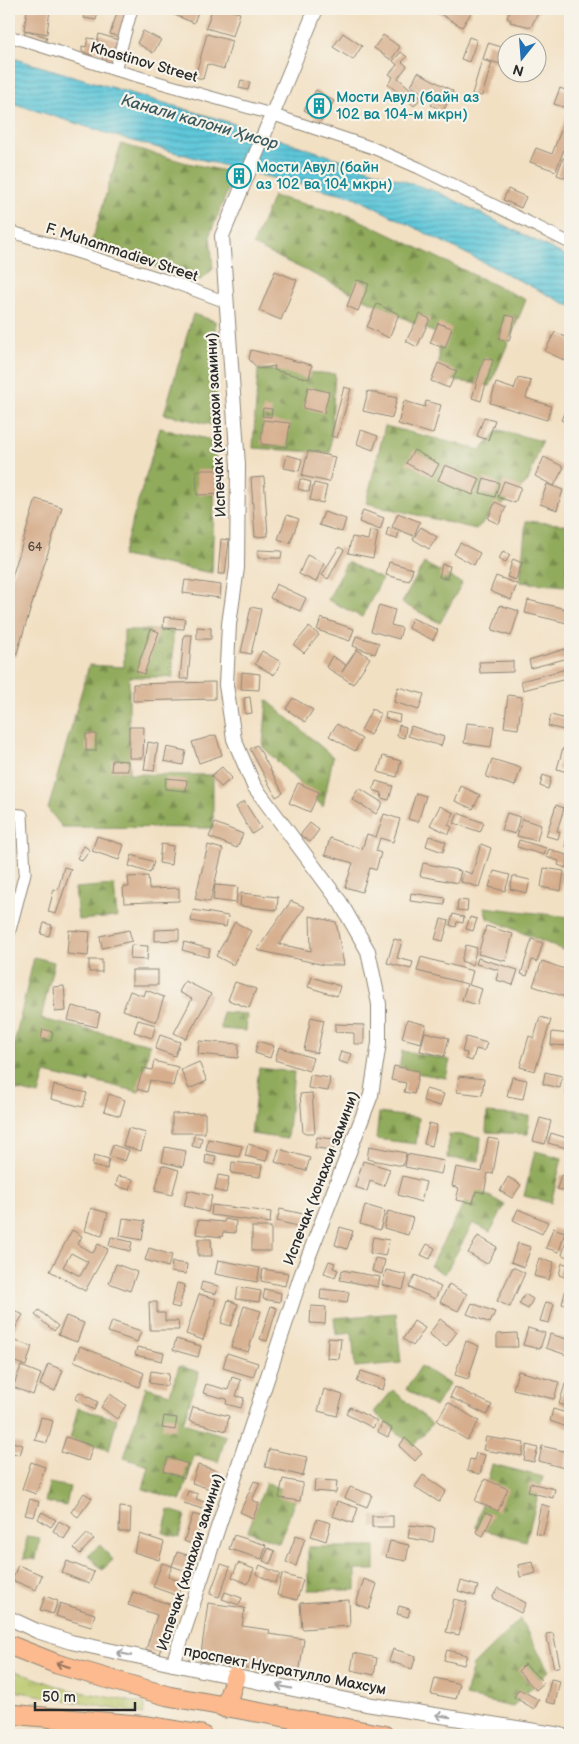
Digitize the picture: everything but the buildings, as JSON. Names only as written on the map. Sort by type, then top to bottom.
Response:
[{"type":"highway","points":[[9,1645],[118,1683],[168,1696],[225,1708],[384,1735]]},
{"type":"highway","points":[[225,1708],[235,1677]]},
{"type":"highway","points":[[9,1714],[149,1726],[202,1735]]},
{"type":"street","points":[[115,70],[132,9]]},
{"type":"street","name":"Испечак (хонахои замини)","points":[[173,1664],[301,1276],[368,1103],[378,1043],[380,1004],[368,951],[340,902],[254,786],[234,739],[226,685],[229,624],[237,568],[238,466],[222,236],[316,9]]},
{"type":"street","name":"Khastinov Street","points":[[9,36],[115,70],[271,114],[373,148],[419,168],[570,243]]},
{"type":"street","name":"F. Muhammadiev Street","points":[[9,232],[172,282],[226,302]]},
{"type":"street","points":[[9,814],[22,815],[25,873],[9,934]]},
{"type":"street","name":"проспект Нусратулло Махсум","points":[[9,1618],[36,1631],[71,1642],[173,1664],[366,1704],[561,1735]]},
{"type":"green space","points":[[121,144],[187,163],[235,173],[210,234],[213,269],[201,280],[90,248]]},
{"type":"green space","points":[[273,196],[351,216],[526,300],[490,386],[439,378],[439,335],[253,245]]},
{"type":"green space","points":[[193,314],[215,321],[217,426],[164,414]]},
{"type":"green space","points":[[258,369],[335,374],[330,453],[253,448]]},
{"type":"green space","points":[[385,426],[481,450],[499,430],[542,441],[528,482],[476,529],[366,503]]},
{"type":"green space","points":[[160,428],[216,441],[212,573],[122,556]]},
{"type":"green space","points":[[526,521],[570,525],[565,586],[520,582]]},
{"type":"green space","points":[[347,562],[382,579],[362,617],[328,600]]},
{"type":"green space","points":[[424,563],[462,583],[440,623],[402,603]]},
{"type":"green space","points":[[124,630],[173,630],[173,677],[129,677],[129,774],[213,775],[213,828],[62,827],[48,809],[89,665],[124,667]]},
{"type":"green space","points":[[267,700],[333,757],[323,807],[263,747]]},
{"type":"green space","points":[[114,885],[117,917],[78,920],[75,888]]},
{"type":"green space","points":[[484,907],[570,917],[570,953],[487,918]]},
{"type":"green space","points":[[34,957],[54,962],[41,1019],[150,1044],[139,1092],[90,1080],[89,1083],[45,1073],[39,1095],[9,1088],[9,1066]]},
{"type":"green space","points":[[222,1012],[247,1014],[246,1031],[221,1029]]},
{"type":"green space","points":[[402,1051],[450,1060],[446,1078],[399,1070]]},
{"type":"green space","points":[[259,1068],[294,1072],[287,1139],[251,1134]]},
{"type":"green space","points":[[379,1113],[419,1118],[416,1144],[376,1139]]},
{"type":"green space","points":[[487,1113],[529,1116],[528,1134],[486,1132]]},
{"type":"green space","points":[[449,1134],[481,1137],[479,1161],[447,1158]]},
{"type":"green space","points":[[535,1151],[562,1158],[551,1203],[524,1196]]},
{"type":"green space","points":[[473,1187],[505,1205],[490,1232],[473,1223],[445,1274],[430,1266]]},
{"type":"green space","points":[[396,1313],[401,1363],[355,1367],[352,1333],[336,1335],[334,1318]]},
{"type":"green space","points":[[179,1366],[199,1372],[183,1423],[226,1436],[218,1462],[194,1455],[181,1500],[143,1489],[149,1466],[124,1458],[146,1387],[170,1394]]},
{"type":"green space","points":[[421,1366],[449,1384],[435,1407],[406,1389]]},
{"type":"green space","points":[[393,1390],[432,1424],[413,1446],[374,1412]]},
{"type":"green space","points":[[78,1408],[117,1419],[109,1450],[70,1439]]},
{"type":"green space","points":[[492,1464],[543,1477],[526,1541],[476,1528]]},
{"type":"green space","points":[[49,1483],[70,1487],[66,1506],[45,1502]]},
{"type":"green space","points":[[266,1483],[297,1495],[279,1543],[248,1531]]},
{"type":"green space","points":[[169,1510],[185,1515],[179,1537],[163,1533]]},
{"type":"green space","points":[[27,1536],[40,1538],[36,1560],[24,1558]]},
{"type":"green space","points":[[570,1538],[570,1603],[565,1566]]},
{"type":"green space","points":[[100,1545],[113,1560],[102,1570],[88,1555]]},
{"type":"green space","points":[[308,1547],[375,1547],[375,1570],[356,1570],[356,1590],[308,1590]]},
{"type":"green space","points":[[520,1619],[549,1671],[512,1707],[465,1696],[473,1665]]},
{"type":"green space","points":[[9,1669],[66,1689],[145,1704],[143,1714],[9,1690]]},
{"type":"water","name":"Канали калони Ҳисор","points":[[9,57],[225,121],[440,193],[570,258],[570,306],[352,196],[252,173],[122,138],[9,102]]},
{"type":"place","name":"Мости Авул (байн аз 102 ва 104-м мкрн)","points":[[319,106]]},
{"type":"place","name":"Мости Авул (байн аз 102 ва 104 мкрн)","points":[[239,176]]}]
